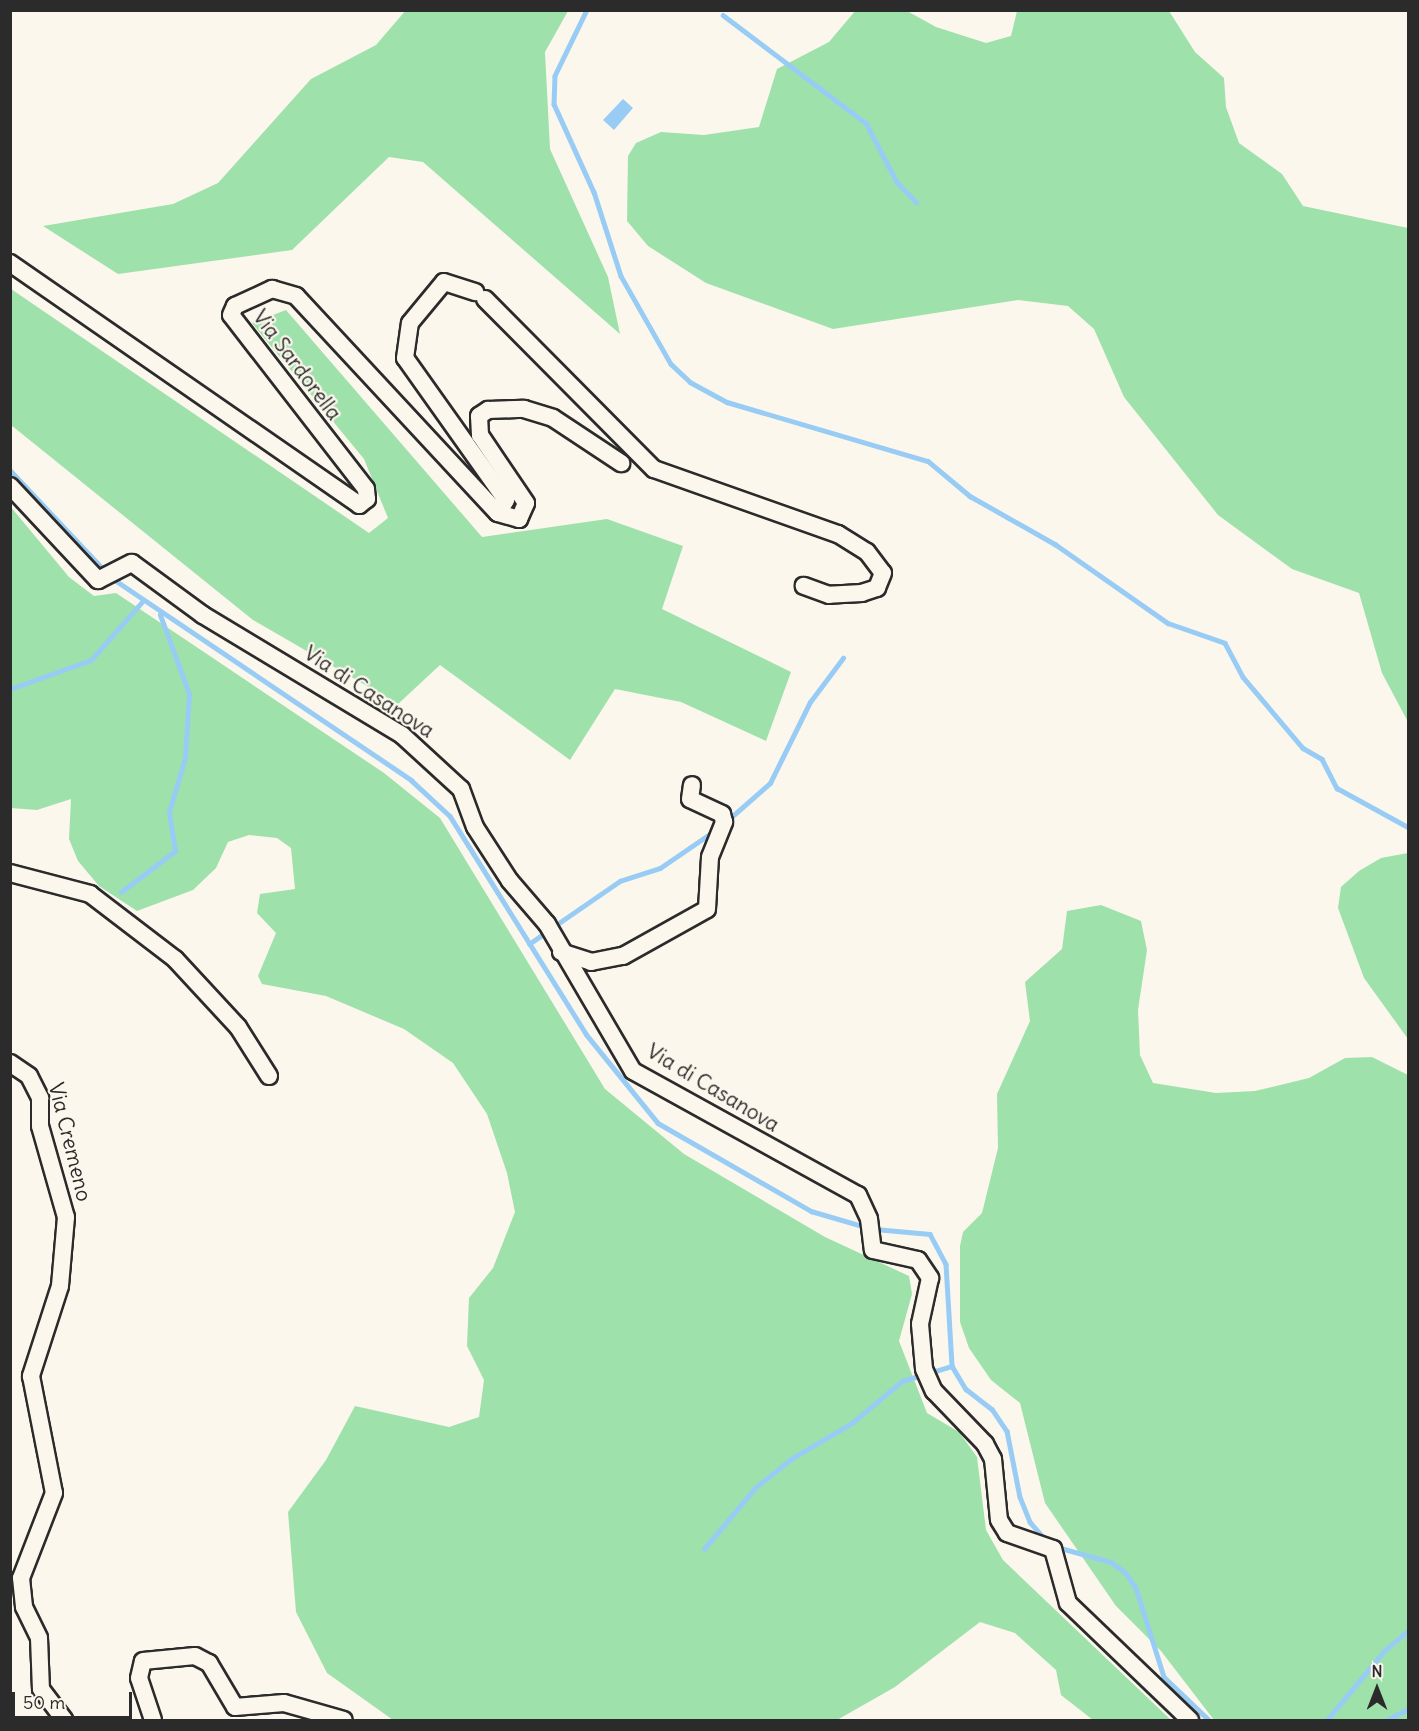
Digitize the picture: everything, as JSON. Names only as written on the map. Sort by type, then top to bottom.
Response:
[{"type":"street","name":"Via Sardorella","points":[[10,263],[359,505],[367,499],[366,489],[231,315],[235,306],[272,289],[296,296],[498,513]]},
{"type":"street","points":[[621,463],[553,417],[524,410],[488,410],[479,416],[480,435],[526,503],[519,519],[498,513],[506,500],[405,358],[410,322],[444,282],[480,295],[654,469],[838,534],[867,552],[883,573],[877,588],[862,593],[829,595],[804,586]]},
{"type":"street","name":"Via di Casanova","points":[[10,486],[98,580],[132,563],[203,615],[402,735],[461,789],[476,827],[510,881],[547,924],[561,952],[633,1071],[762,1145],[827,1175],[858,1195],[869,1219],[873,1251],[883,1256],[918,1260],[930,1278],[920,1324],[924,1369],[934,1391],[985,1444],[993,1460],[999,1520],[1007,1533],[1053,1549],[1068,1603],[1190,1720]]},
{"type":"street","points":[[561,952],[591,962],[623,956],[707,909],[710,857],[724,822],[722,814],[690,799],[692,785]]},
{"type":"street","points":[[10,860],[31,879]]},
{"type":"street","points":[[10,873],[90,894],[176,959],[238,1026],[269,1076]]},
{"type":"street","name":"Via Cremeno","points":[[10,1064],[29,1076],[40,1098],[40,1125],[66,1217],[60,1286],[31,1376],[54,1493],[21,1578],[24,1607],[39,1638],[41,1689],[64,1720]]},
{"type":"street","points":[[153,1720],[139,1678],[149,1657],[169,1662],[204,1658],[231,1704],[242,1715],[284,1704],[344,1720]]},
{"type":"green space","points":[[406,10],[568,11],[545,52],[550,149],[608,277],[620,334],[423,162],[389,157],[292,250],[118,274],[43,226],[173,204],[218,183],[311,79],[376,45]]},
{"type":"green space","points":[[856,10],[907,11],[936,27],[986,43],[1011,36],[1017,11],[1169,11],[1195,52],[1224,78],[1226,107],[1239,143],[1282,174],[1303,206],[1408,228],[1408,722],[1382,673],[1359,593],[1292,569],[1218,515],[1124,397],[1094,329],[1068,306],[1018,300],[833,329],[706,283],[648,246],[627,221],[628,156],[636,143],[661,132],[704,135],[759,127],[777,69],[829,42]]},
{"type":"green space","points":[[11,289],[369,533],[388,518],[364,459],[252,323],[286,310],[482,537],[607,519],[683,546],[662,609],[791,672],[766,741],[681,702],[615,689],[570,760],[440,665],[398,704],[253,620],[11,425]]},
{"type":"green space","points":[[10,506],[69,577],[94,596],[116,593],[384,773],[440,818],[605,1089],[684,1154],[825,1237],[909,1276],[912,1294],[899,1341],[927,1413],[959,1432],[977,1457],[986,1530],[1003,1560],[1171,1720],[1093,1720],[1061,1695],[1056,1670],[1015,1633],[980,1622],[895,1687],[837,1720],[393,1720],[327,1673],[296,1612],[288,1512],[326,1460],[355,1406],[449,1427],[479,1417],[484,1380],[467,1346],[469,1298],[493,1268],[515,1212],[507,1173],[487,1114],[453,1063],[404,1029],[326,996],[262,984],[258,976],[276,933],[257,913],[260,894],[295,889],[291,848],[277,838],[249,835],[228,842],[216,868],[193,890],[137,911],[99,886],[78,861],[69,839],[71,799],[37,810],[11,808]]},
{"type":"green space","points":[[1408,853],[1408,1039],[1364,978],[1338,908],[1341,887],[1359,871],[1381,858]]},
{"type":"green space","points":[[1101,905],[1141,921],[1147,950],[1138,1010],[1140,1055],[1153,1083],[1216,1093],[1255,1091],[1309,1078],[1345,1058],[1372,1057],[1408,1075],[1408,1720],[1214,1720],[1161,1651],[1116,1606],[1045,1503],[1020,1403],[991,1380],[969,1348],[960,1322],[960,1246],[963,1232],[982,1213],[998,1148],[997,1094],[1030,1021],[1025,982],[1062,949],[1067,911]]},
{"type":"water","points":[[623,99],[633,108],[614,130],[603,120]]},
{"type":"waterway","points":[[587,10],[555,76],[554,104],[594,192],[621,276],[671,364],[690,382],[727,402],[928,461],[970,496],[1055,544],[1168,623],[1225,643],[1243,677],[1303,748],[1322,759],[1337,788],[1408,827]]},
{"type":"waterway","points":[[723,15],[866,123],[897,182],[916,202]]},
{"type":"waterway","points":[[10,470],[106,572]]},
{"type":"waterway","points":[[112,578],[411,780],[450,816],[586,1034],[658,1123],[811,1211],[866,1227]]},
{"type":"waterway","points":[[10,689],[91,660],[142,602]]},
{"type":"waterway","points":[[121,892],[175,851],[169,812],[185,758],[189,694],[160,615]]},
{"type":"waterway","points":[[728,820],[770,783],[810,702],[843,658]]},
{"type":"waterway","points":[[553,927],[620,881],[660,868],[714,831]]},
{"type":"waterway","points":[[529,944],[546,932]]},
{"type":"waterway","points":[[875,1229],[930,1234],[946,1264],[952,1366],[966,1389],[992,1409],[1007,1431],[1020,1497],[1030,1522],[1045,1539]]},
{"type":"waterway","points":[[704,1549],[755,1488],[791,1459],[852,1423],[902,1381],[952,1366]]},
{"type":"waterway","points":[[1057,1547],[1111,1562],[1125,1572],[1136,1588],[1164,1677],[1209,1720]]},
{"type":"waterway","points":[[1327,1720],[1384,1651],[1408,1631]]},
{"type":"waterway","points":[[1387,1720],[1408,1709]]}]
